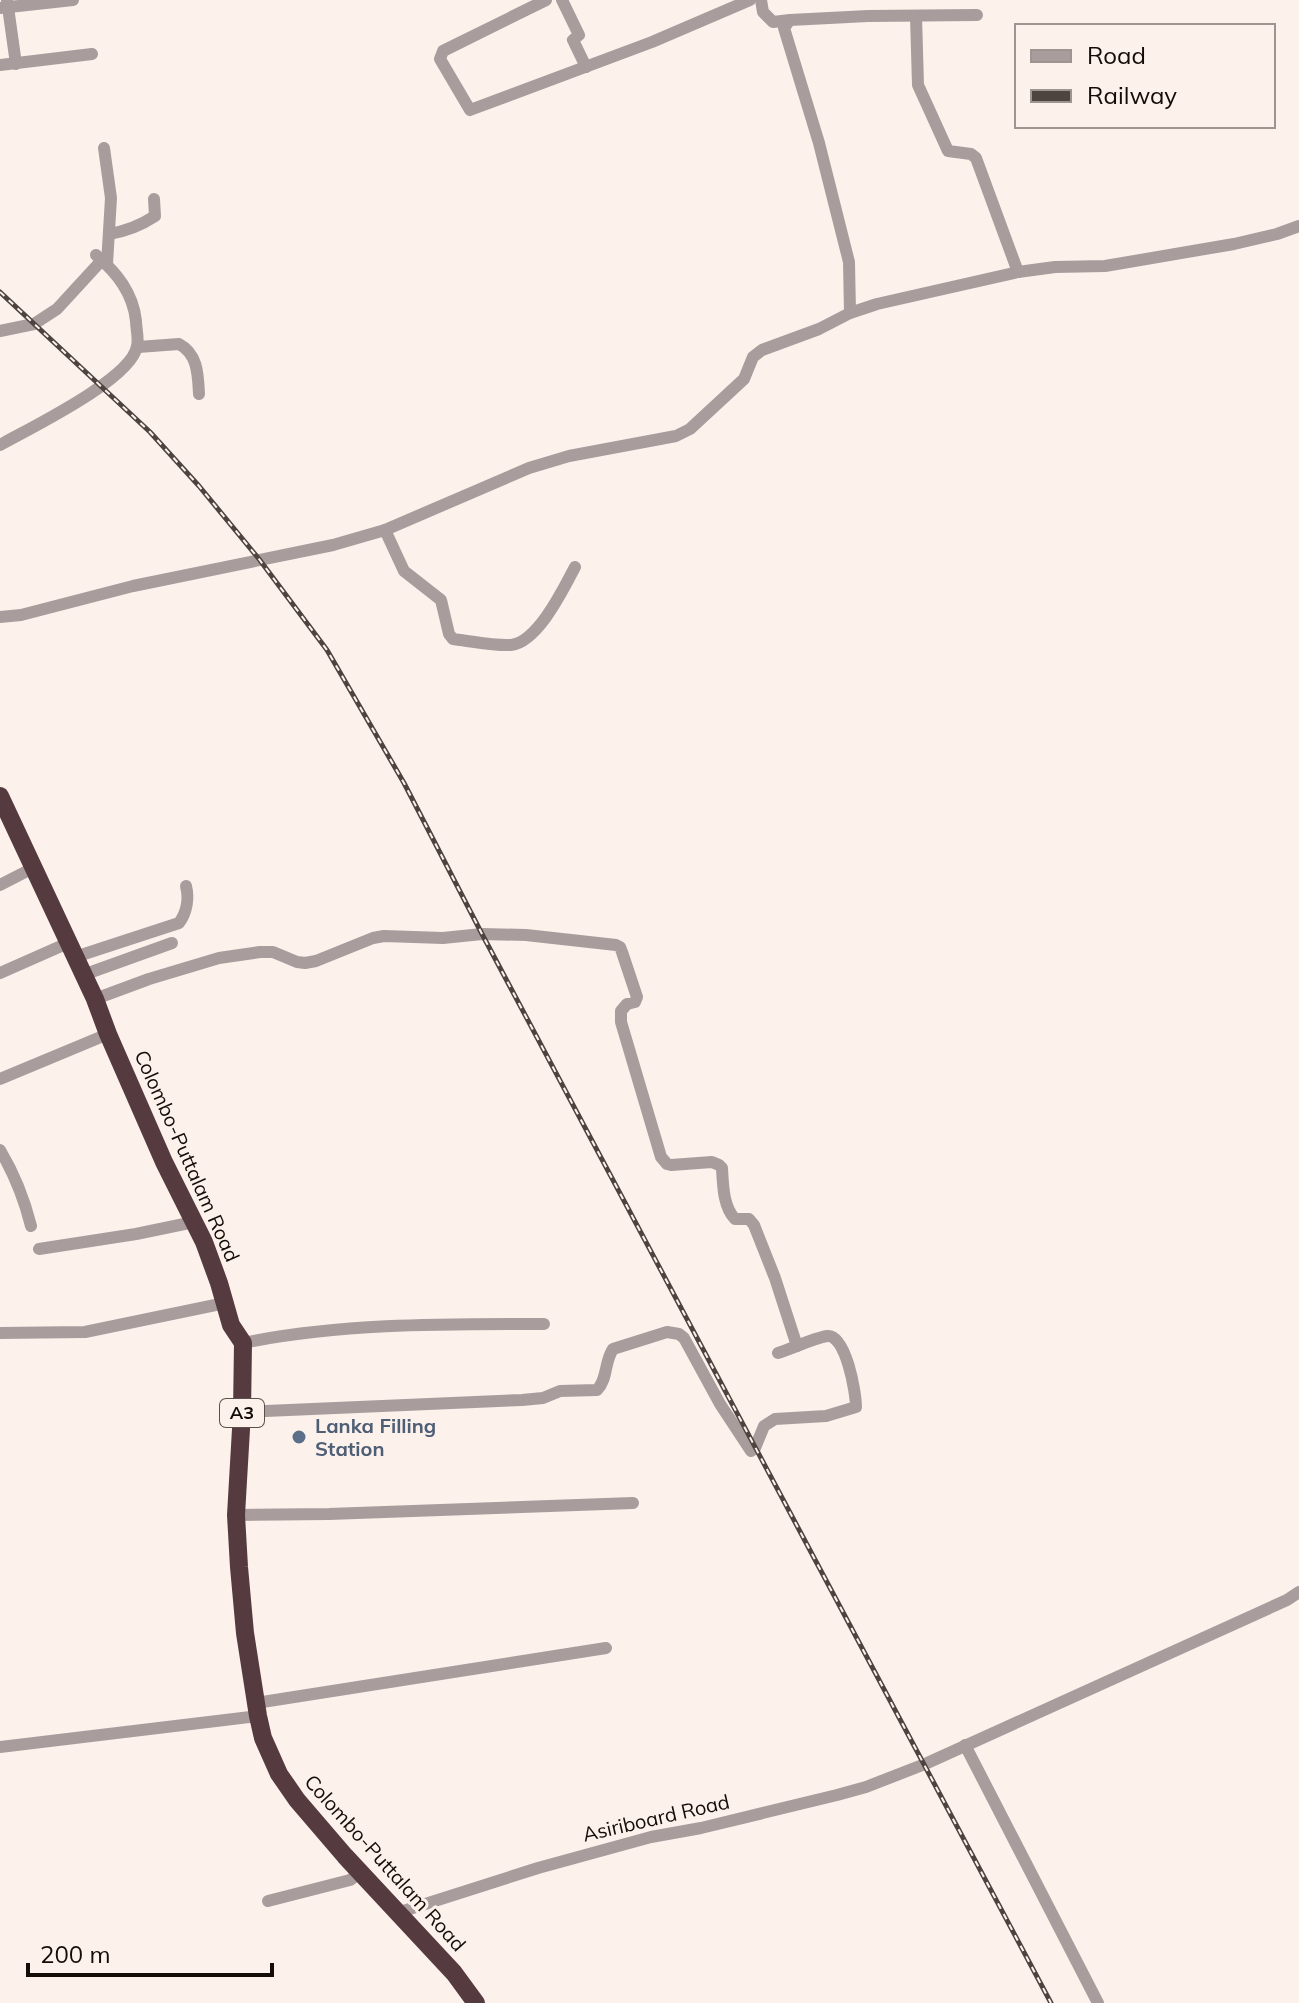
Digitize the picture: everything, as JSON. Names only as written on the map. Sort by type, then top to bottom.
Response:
[{"type":"highway","name":"Colombo-Puttalam Road","points":[[0,796],[95,999],[164,1162],[204,1242],[231,1325],[243,1343],[236,1515],[245,1633],[263,1738],[279,1774],[297,1800],[360,1873],[454,1973],[476,2003]]},
{"type":"street","points":[[16,64],[5,5],[73,0]]},
{"type":"street","points":[[546,0],[443,51],[440,59],[470,110],[652,42],[750,0]]},
{"type":"street","points":[[562,0],[579,35],[573,40],[586,67]]},
{"type":"street","points":[[761,0],[763,12],[773,22],[977,15]]},
{"type":"street","points":[[916,16],[919,90],[948,151],[971,154],[976,158],[1018,272]]},
{"type":"street","points":[[790,20],[784,28],[785,34],[819,143],[849,262],[850,313]]},
{"type":"street","points":[[0,65],[92,54]]},
{"type":"street","points":[[0,331],[34,324],[57,309],[101,260],[109,234],[111,198],[104,148]]},
{"type":"street","points":[[109,234],[126,231],[155,216],[154,199]]},
{"type":"street","points":[[0,617],[21,615],[133,586],[333,545],[385,530],[529,468],[569,456],[676,436],[690,429],[744,379],[753,357],[762,350],[877,304],[1018,272],[1055,267],[1105,266],[1234,244],[1299,226]]},
{"type":"street","points":[[0,445],[102,387],[131,362],[138,347],[135,309],[126,287],[101,260]]},
{"type":"street","points":[[138,347],[184,346],[195,359],[199,394]]},
{"type":"street","points":[[385,530],[404,571],[441,600],[453,639],[511,645],[527,639],[556,604],[575,567]]},
{"type":"street","points":[[0,885],[33,868]]},
{"type":"street","points":[[0,973],[72,950],[179,923],[185,911],[186,886]]},
{"type":"street","points":[[95,999],[219,958],[273,952],[305,963],[384,936],[443,938],[482,934],[526,935],[616,945],[620,947],[637,997],[635,1002],[627,1004],[621,1011],[621,1022],[661,1157],[671,1165],[712,1162],[722,1168],[725,1199],[730,1213],[735,1219],[749,1219],[754,1225],[797,1346]]},
{"type":"street","points":[[83,975],[172,943]]},
{"type":"street","points":[[0,1079],[108,1034]]},
{"type":"street","points":[[0,1150],[13,1171],[31,1226]]},
{"type":"street","points":[[39,1249],[194,1222]]},
{"type":"street","points":[[0,1333],[85,1332],[225,1303]]},
{"type":"street","points":[[243,1343],[285,1334],[355,1329],[544,1324]]},
{"type":"street","points":[[242,1412],[522,1400],[543,1398],[560,1391],[597,1390],[602,1385],[606,1362],[613,1349],[664,1332],[684,1338],[720,1404],[751,1451],[764,1426],[775,1419],[826,1416],[857,1406],[848,1365],[838,1340],[826,1336],[778,1353]]},
{"type":"street","points":[[236,1515],[633,1503]]},
{"type":"street","name":"Asiriboard Road","points":[[397,1913],[538,1868],[651,1837],[701,1828],[866,1787],[925,1764],[1299,1592]]},
{"type":"street","points":[[0,1747],[257,1709],[606,1648]]},
{"type":"street","points":[[965,1745],[1098,2003]]},
{"type":"street","points":[[268,1901],[350,1880],[360,1873]]},
{"type":"railway","points":[[0,292],[150,432],[259,559],[327,650],[404,783],[1051,2003]]},
{"type":"place","name":"Lanka Filling Station","points":[[299,1437]]}]
